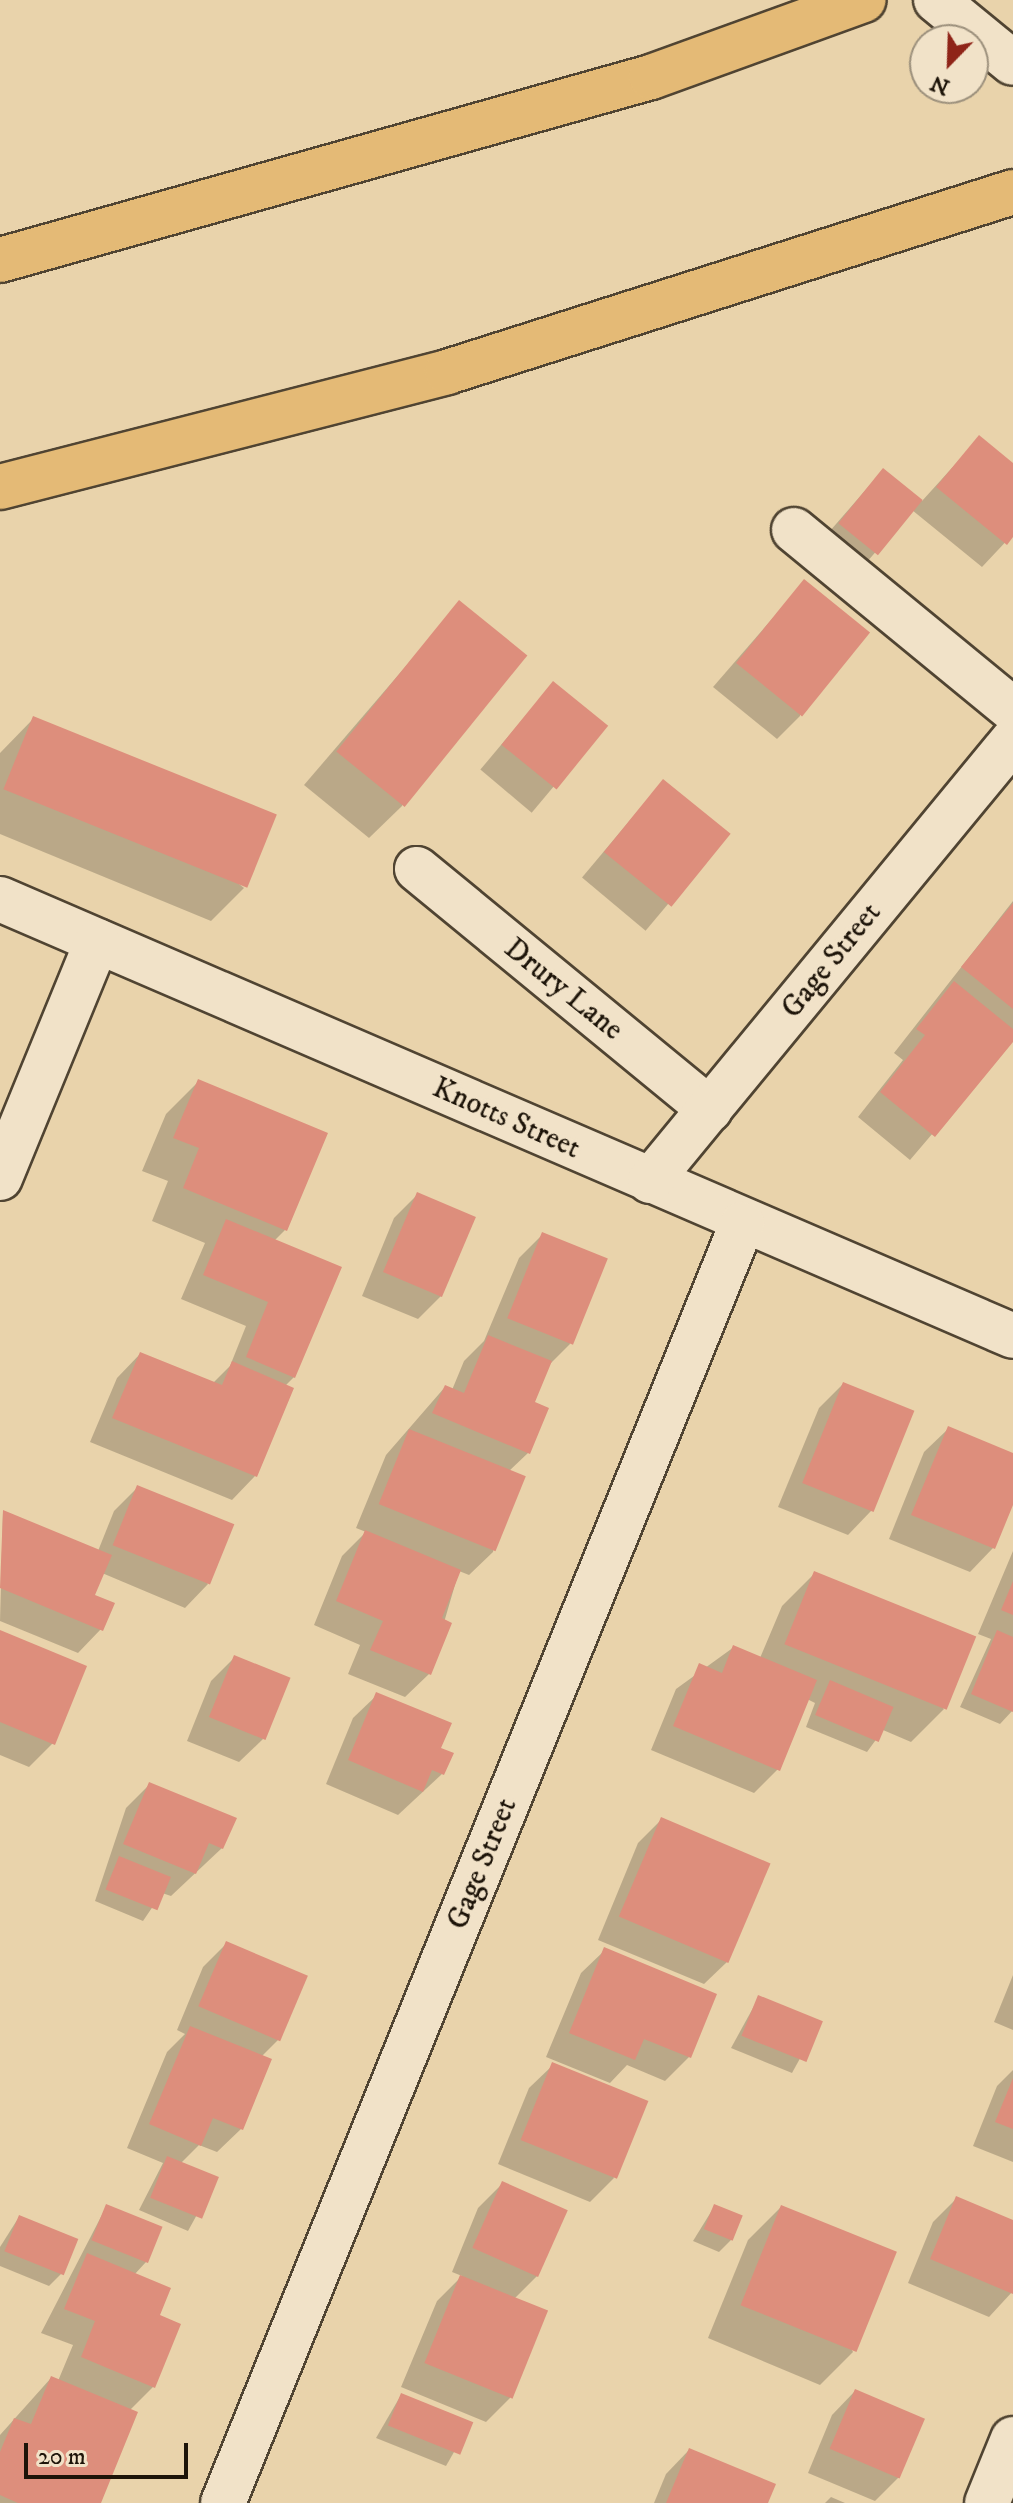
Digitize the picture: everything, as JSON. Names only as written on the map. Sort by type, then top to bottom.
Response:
[{"type":"highway","points":[[0,260],[651,77],[864,0]]},
{"type":"highway","points":[[0,487],[447,372],[1013,192]]},
{"type":"street","points":[[936,0],[1013,63]]},
{"type":"street","points":[[794,530],[1013,710]]},
{"type":"street","name":"Gage Street","points":[[650,1181],[1013,740]]},
{"type":"street","name":"Drury Lane","points":[[417,869],[710,1110]]},
{"type":"street","name":"Knotts Street","points":[[0,899],[650,1181],[742,1224],[1013,1336]]},
{"type":"street","points":[[0,1178],[97,941]]},
{"type":"street","name":"Gage Street","points":[[223,2503],[742,1224]]},
{"type":"street","points":[[987,2503],[1013,2439]]},
{"type":"building","points":[[979,435],[1013,463],[1013,537],[1007,545],[936,487]]},
{"type":"building","points":[[883,468],[923,500],[878,555],[838,523]]},
{"type":"building","points":[[804,579],[870,632],[802,716],[736,663]]},
{"type":"building","points":[[459,600],[527,655],[405,807],[336,752]]},
{"type":"building","points":[[553,681],[608,726],[557,789],[501,745]]},
{"type":"building","points":[[33,716],[277,815],[247,888],[3,789]]},
{"type":"building","points":[[663,779],[731,834],[671,907],[604,852]]},
{"type":"building","points":[[1013,903],[1013,1009],[961,967]]},
{"type":"building","points":[[954,981],[1013,1029],[1013,1042],[935,1137],[880,1092],[925,1035],[916,1029]]},
{"type":"building","points":[[198,1079],[328,1133],[287,1231],[183,1188],[199,1148],[173,1138]]},
{"type":"building","points":[[417,1192],[476,1217],[442,1297],[383,1272]]},
{"type":"building","points":[[226,1219],[342,1267],[295,1378],[246,1357],[268,1302],[203,1275]]},
{"type":"building","points":[[542,1232],[608,1259],[573,1345],[507,1318]]},
{"type":"building","points":[[488,1335],[552,1361],[535,1402],[549,1408],[530,1454],[432,1413],[445,1385],[464,1393]]},
{"type":"building","points":[[140,1352],[222,1385],[232,1361],[294,1388],[257,1477],[112,1418]]},
{"type":"building","points":[[843,1382],[914,1411],[874,1512],[802,1483]]},
{"type":"building","points":[[948,1426],[1013,1453],[1013,1505],[995,1549],[911,1515]]},
{"type":"building","points":[[409,1429],[526,1476],[495,1551],[379,1504]]},
{"type":"building","points":[[137,1485],[234,1524],[210,1585],[113,1545]]},
{"type":"building","points":[[3,1510],[112,1555],[95,1595],[115,1603],[103,1631],[0,1588]]},
{"type":"building","points":[[365,1530],[461,1570],[442,1618],[452,1623],[431,1675],[370,1650],[383,1621],[336,1601]]},
{"type":"building","points":[[814,1571],[976,1637],[947,1710],[784,1644]]},
{"type":"building","points":[[1013,1581],[1013,1615],[1001,1610]]},
{"type":"building","points":[[0,1630],[87,1666],[55,1745],[0,1722]]},
{"type":"building","points":[[997,1630],[1013,1637],[1013,1712],[971,1694]]},
{"type":"building","points":[[733,1645],[817,1680],[780,1771],[673,1726],[699,1663],[722,1673]]},
{"type":"building","points":[[234,1655],[291,1678],[265,1740],[209,1717]]},
{"type":"building","points":[[830,1680],[894,1707],[879,1742],[815,1715]]},
{"type":"building","points":[[376,1692],[452,1723],[441,1748],[454,1753],[444,1775],[432,1770],[423,1792],[348,1760]]},
{"type":"building","points":[[149,1782],[237,1818],[223,1849],[209,1843],[196,1874],[123,1844]]},
{"type":"building","points":[[661,1817],[771,1863],[728,1963],[619,1916]]},
{"type":"building","points":[[119,1856],[171,1877],[157,1910],[106,1889]]},
{"type":"building","points":[[226,1941],[308,1976],[280,2041],[198,2006]]},
{"type":"building","points":[[604,1947],[717,1994],[691,2058],[644,2039],[635,2060],[569,2033]]},
{"type":"building","points":[[758,1995],[823,2021],[806,2062],[742,2036]]},
{"type":"building","points":[[190,2026],[272,2059],[243,2130],[213,2118],[201,2146],[149,2124]]},
{"type":"building","points":[[552,2062],[648,2101],[617,2179],[521,2140]]},
{"type":"building","points":[[1013,2078],[1013,2129],[995,2122]]},
{"type":"building","points":[[167,2156],[219,2177],[202,2219],[150,2198]]},
{"type":"building","points":[[502,2181],[568,2210],[538,2277],[472,2248]]},
{"type":"building","points":[[956,2196],[1013,2220],[1013,2294],[930,2259]]},
{"type":"building","points":[[106,2204],[163,2227],[148,2263],[91,2240]]},
{"type":"building","points":[[714,2204],[743,2216],[733,2241],[704,2229]]},
{"type":"building","points":[[781,2205],[897,2252],[856,2352],[741,2305]]},
{"type":"building","points":[[19,2215],[78,2239],[64,2275],[4,2251]]},
{"type":"building","points":[[87,2253],[171,2288],[160,2315],[181,2324],[155,2388],[81,2357],[95,2321],[64,2309]]},
{"type":"building","points":[[460,2275],[548,2311],[512,2399],[424,2363]]},
{"type":"building","points":[[51,2376],[138,2412],[101,2503],[18,2503],[0,2495],[0,2452],[14,2418],[31,2424]]},
{"type":"building","points":[[855,2389],[925,2419],[900,2479],[830,2449]]},
{"type":"building","points":[[401,2393],[473,2422],[460,2455],[388,2425]]},
{"type":"building","points":[[689,2448],[776,2484],[768,2503],[666,2503]]}]
